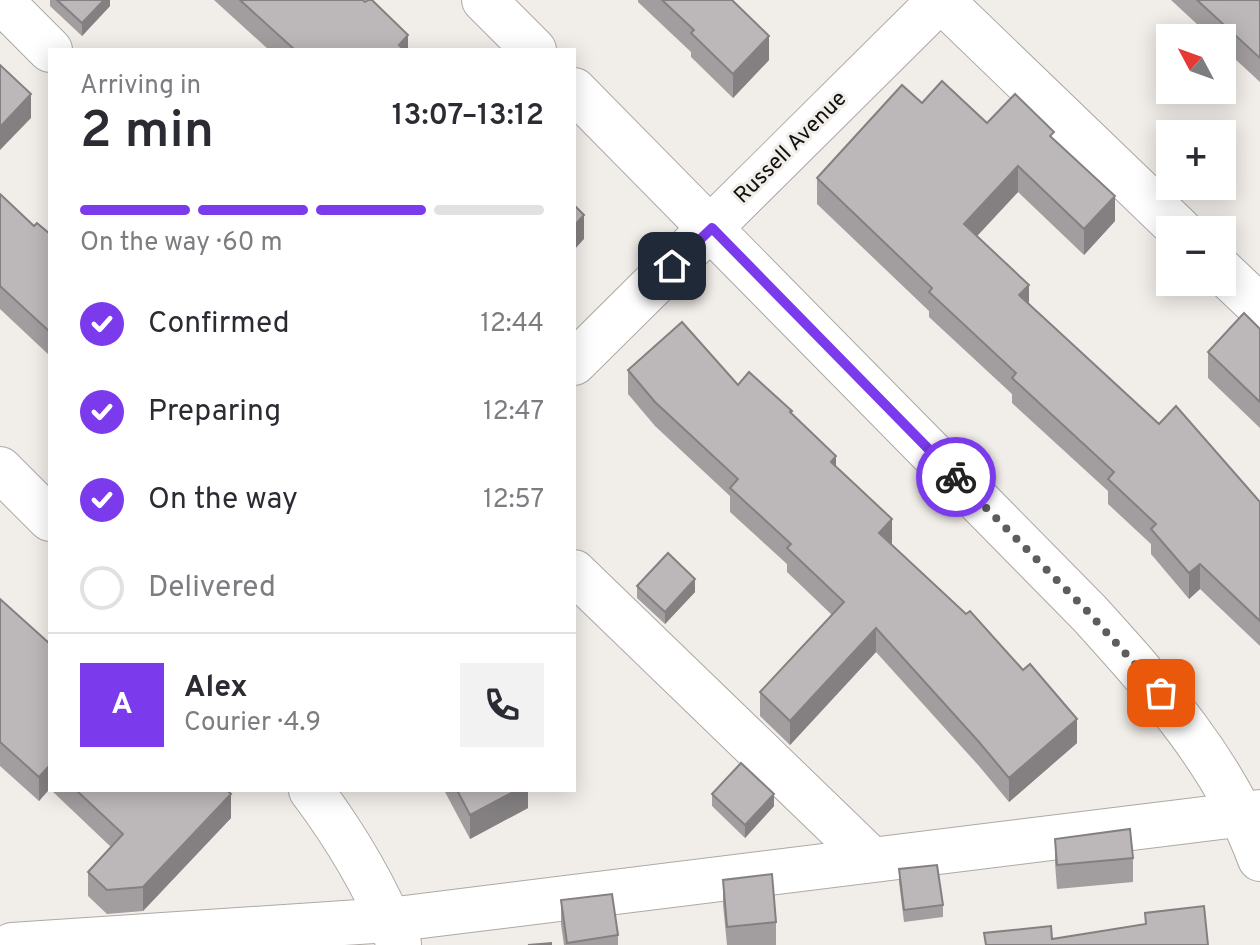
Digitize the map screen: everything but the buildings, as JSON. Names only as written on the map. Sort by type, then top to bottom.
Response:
[{"type":"street","points":[[0,0],[48,48]]},
{"type":"street","points":[[484,0],[532,48]]},
{"type":"street","points":[[940,0],[1165,216]]},
{"type":"street","name":"Russell Avenue","points":[[576,361],[940,0]]},
{"type":"street","points":[[576,92],[1089,613],[1161,693],[1226,785],[1250,813],[1260,859]]},
{"type":"street","points":[[1236,284],[1260,307]]},
{"type":"street","points":[[0,469],[48,517]]},
{"type":"street","points":[[576,574],[871,859]]},
{"type":"street","points":[[313,792],[345,835],[394,932]]},
{"type":"street","points":[[12,945],[394,932],[871,859],[1250,813]]},
{"type":"way so far","points":[[956,477],[1089,613],[1161,693]]},
{"type":"route","points":[[672,266],[712,228],[956,477]]}]
